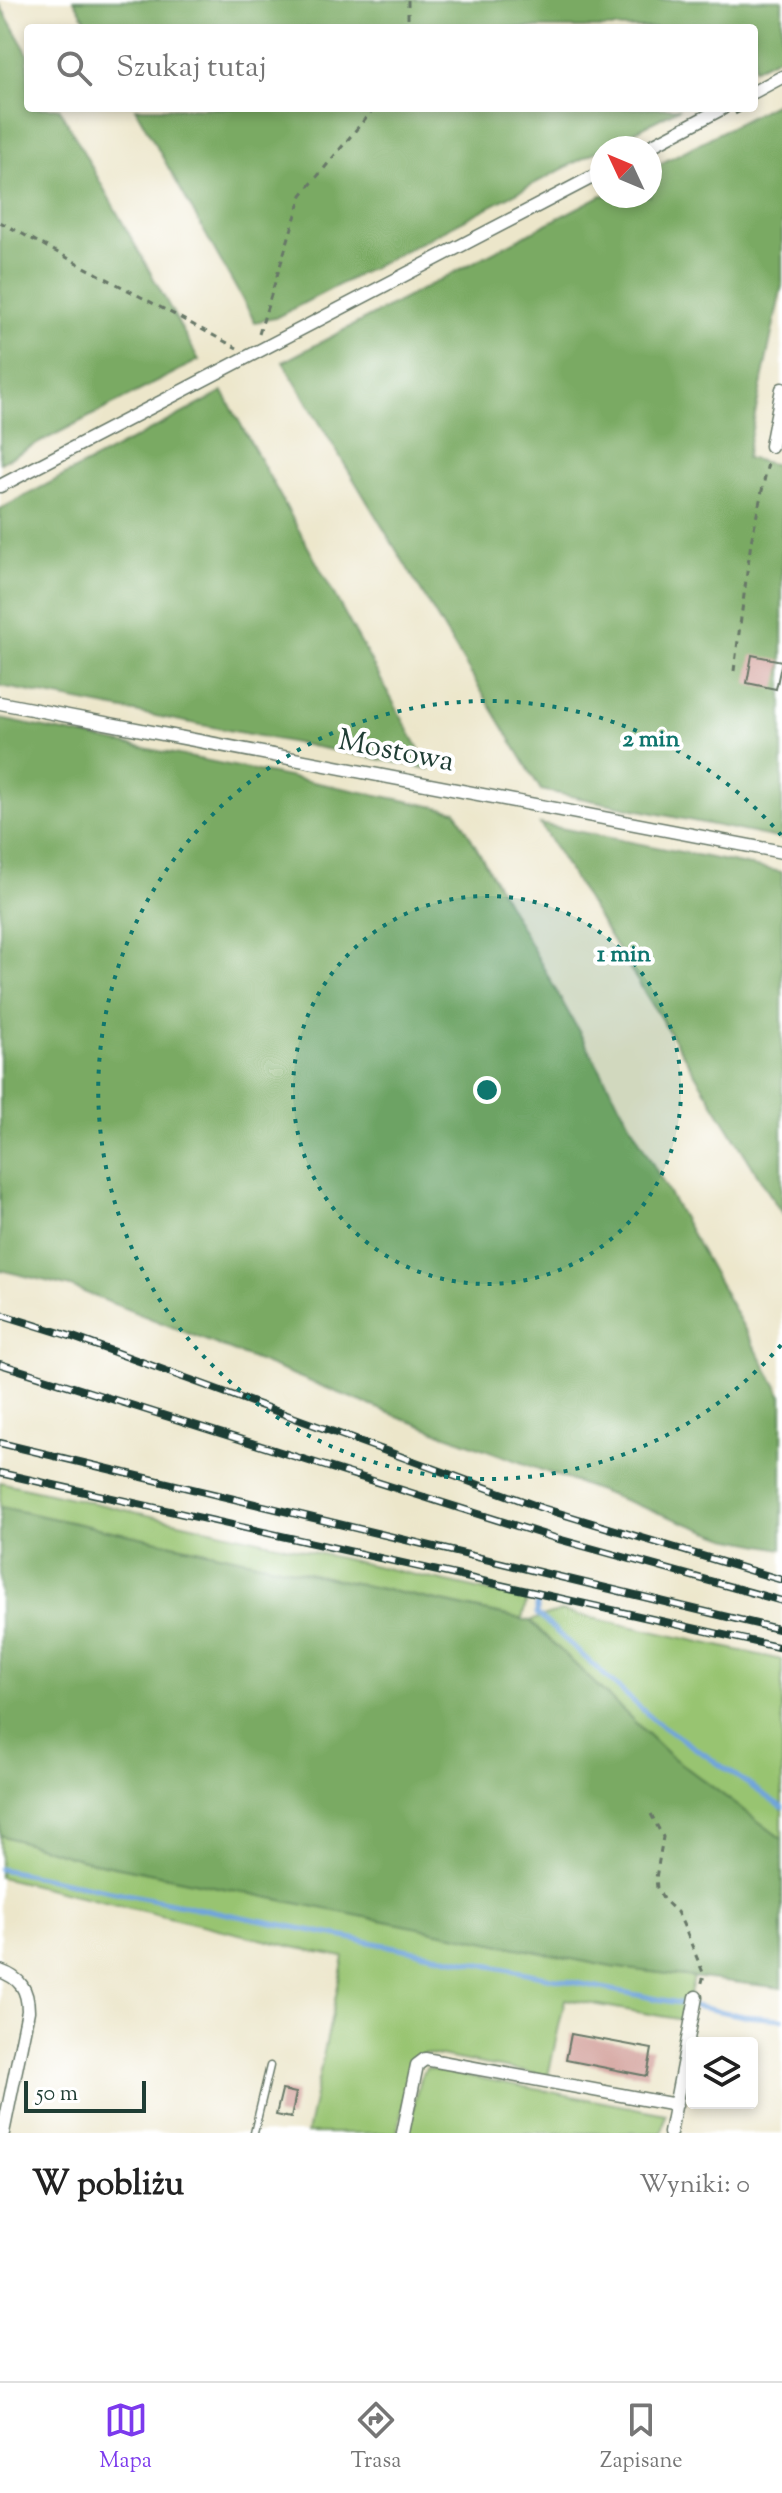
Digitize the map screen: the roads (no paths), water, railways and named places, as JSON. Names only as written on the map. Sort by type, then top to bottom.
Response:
[{"type":"street","points":[[758,90],[782,77]]},
{"type":"street","points":[[662,140],[715,112]]},
{"type":"street","points":[[0,486],[590,178]]},
{"type":"street","points":[[771,446],[782,389]]},
{"type":"street","name":"Mostowa","points":[[0,703],[782,852]]},
{"type":"street","points":[[0,1971],[14,1976],[23,1985],[28,1997],[28,2011],[3,2133]]},
{"type":"street","points":[[670,2133],[696,1997]]},
{"type":"street","points":[[403,2133],[417,2065],[425,2059],[676,2105]]},
{"type":"lane","points":[[254,2133],[270,2066]]},
{"type":"waterway","points":[[537,1604],[537,1614],[655,1721],[782,1807]]},
{"type":"waterway","points":[[0,1869],[744,2016],[782,2019]]},
{"type":"railway","points":[[0,1314],[73,1337],[542,1508],[782,1580]]},
{"type":"railway","points":[[0,1364],[558,1539],[782,1601]]},
{"type":"railway","points":[[0,1443],[782,1630]]},
{"type":"railway","points":[[0,1473],[782,1648]]}]
